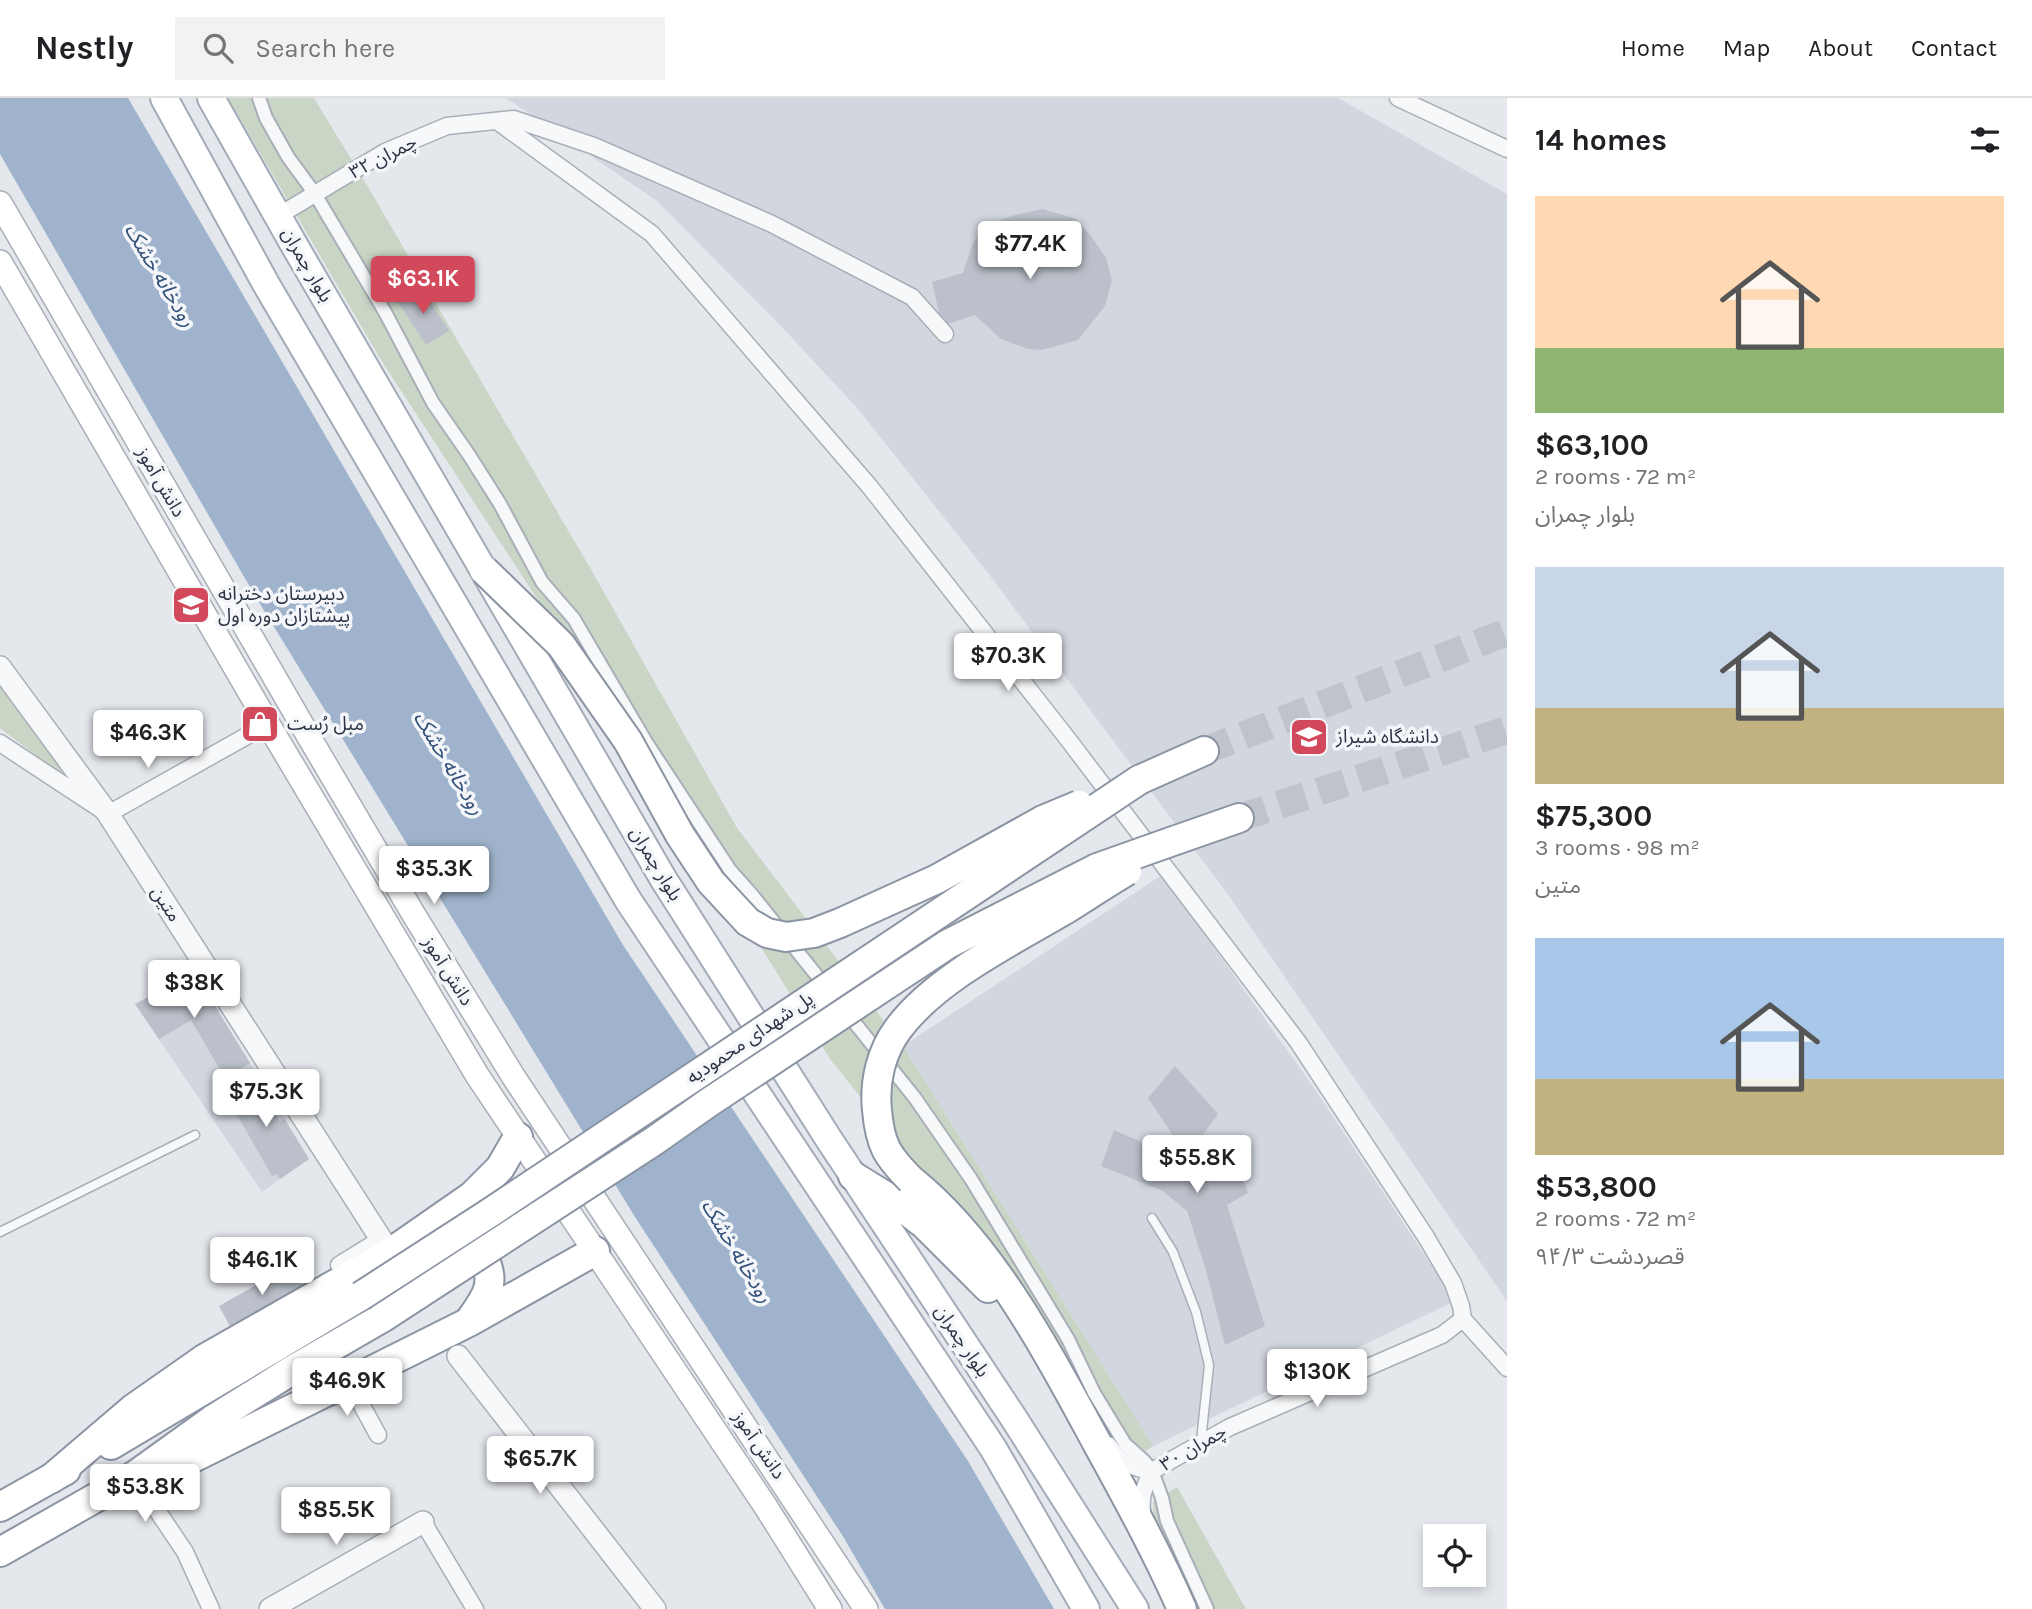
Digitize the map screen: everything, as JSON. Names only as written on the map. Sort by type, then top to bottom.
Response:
[{"type":"highway","points":[[484,570],[561,645],[628,741],[680,835],[711,882],[748,922],[767,933],[786,937],[814,933],[840,923],[937,879],[1043,820],[1204,751]]},
{"type":"highway","name":"پل شهدای محمودیه","points":[[52,1478],[182,1404],[361,1296],[1139,780]]},
{"type":"highway","points":[[1182,1609],[1168,1577],[1057,1370],[1016,1302],[973,1243],[891,1159],[879,1131],[876,1097],[882,1062],[898,1030],[918,1006],[939,989],[999,948],[1177,840],[1240,818]]},
{"type":"highway","name":"پل شهدای محمودیه","points":[[134,1476],[212,1420],[382,1318],[622,1163],[948,944],[1097,868],[1177,840]]},
{"type":"highway","points":[[0,1507],[52,1478],[134,1408],[204,1359],[472,1196],[499,1168],[518,1137]]},
{"type":"highway","points":[[853,1176],[924,1224],[1006,1309],[1037,1337]]},
{"type":"highway","points":[[393,1244],[439,1234],[464,1240],[477,1247],[490,1270],[490,1286],[469,1322]]},
{"type":"highway","points":[[0,1552],[134,1476],[191,1459],[469,1322],[596,1251]]},
{"type":"main road","name":"بلوار چمران","points":[[164,98],[266,284],[628,900],[993,1448],[1086,1609]]},
{"type":"main road","name":"بلوار چمران","points":[[211,98],[664,880],[1135,1609]]},
{"type":"main road","name":"دانش آموز","points":[[0,203],[307,734],[506,1065],[866,1609]]},
{"type":"main road","name":"دانش آموز","points":[[0,262],[268,724],[470,1063],[831,1609]]},
{"type":"street","points":[[259,98],[266,118],[385,312],[433,403],[500,504],[542,582],[574,619],[646,742],[730,870],[915,1098],[971,1179],[1068,1339],[1094,1393],[1125,1444],[1152,1471],[1167,1521],[1207,1609]]},
{"type":"street","points":[[1398,98],[1507,149]]},
{"type":"street","name":"۳۲ چمران","points":[[278,216],[385,152],[447,126],[514,119],[594,146],[772,224],[912,297],[945,334]]},
{"type":"street","points":[[497,121],[652,234],[870,487],[1059,728],[1298,1042],[1426,1237],[1453,1283],[1463,1319],[1507,1368]]},
{"type":"street","name":"متین","points":[[0,667],[108,814],[393,1244]]},
{"type":"street","points":[[0,743],[108,814],[268,724]]},
{"type":"street","points":[[339,1265],[393,1244]]},
{"type":"street","name":"۳۰ چمران","points":[[1152,1471],[1230,1427],[1441,1335],[1463,1319]]},
{"type":"street","points":[[458,1356],[655,1609]]},
{"type":"street","points":[[1057,1370],[1116,1456],[1133,1468],[1152,1471]]},
{"type":"street","points":[[349,1382],[378,1435]]},
{"type":"street","points":[[1152,1471],[1143,1489],[1141,1506],[1168,1577]]},
{"type":"street","points":[[134,1476],[185,1552],[211,1609]]},
{"type":"street","points":[[270,1609],[423,1522],[475,1609]]},
{"type":"lane","points":[[0,1232],[195,1135]]},
{"type":"lane","points":[[1152,1218],[1173,1252],[1196,1312],[1209,1365],[1201,1444]]},
{"type":"shaded area","name":"دانشگاه شیراز","points":[[506,98],[1338,98],[1507,194],[1507,1301],[1232,900],[988,573],[858,409],[779,324],[657,201]]},
{"type":"shaded area","points":[[1162,875],[1314,1088],[1455,1301],[1153,1446],[903,1046]]},
{"type":"shaded area","points":[[194,972],[309,1159],[262,1192],[135,1004]]},
{"type":"green space","points":[[228,98],[314,98],[597,580],[737,828],[903,1046],[1153,1446],[1133,1459],[1099,1420],[914,1164],[830,1059],[693,837],[381,360]]},
{"type":"green space","points":[[0,680],[84,792],[0,728]]},
{"type":"green space","points":[[1177,1487],[1246,1609],[1194,1609],[1154,1521],[1153,1502]]},
{"type":"water","name":"رودخانه خشک","points":[[0,98],[128,98],[623,945],[968,1461],[1054,1609],[885,1609],[844,1538],[635,1217],[254,594],[0,154]]},
{"type":"building","points":[[1043,209],[1076,219],[1106,258],[1112,280],[1105,306],[1078,340],[1042,350],[1028,349],[1001,339],[975,315],[942,326],[932,282],[963,273],[973,242],[995,222]]},
{"type":"building","points":[[421,287],[449,331],[426,345],[398,302]]},
{"type":"building","points":[[194,972],[250,1063],[225,1078],[191,1020],[159,1039],[135,1004]]},
{"type":"building","points":[[1175,1066],[1218,1114],[1199,1140],[1235,1154],[1248,1193],[1227,1205],[1265,1326],[1225,1345],[1206,1270],[1187,1211],[1163,1191],[1101,1166],[1114,1130],[1178,1158],[1174,1137],[1148,1098]]},
{"type":"building","points":[[250,1074],[280,1122],[284,1118],[309,1159],[280,1179],[277,1174],[272,1176],[224,1092]]},
{"type":"building","points":[[292,1265],[305,1288],[232,1330],[219,1306]]},
{"type":"tunnel","points":[[1204,751],[1507,632]]},
{"type":"tunnel","points":[[1239,818],[1507,730]]},
{"type":"place","name":"دبیرستان دخترانه پیشتازان دوره اول","points":[[191,605]]},
{"type":"place","name":"مبل رُست","points":[[260,724]]},
{"type":"place","name":"دانشگاه شیراز","points":[[1309,737]]}]
